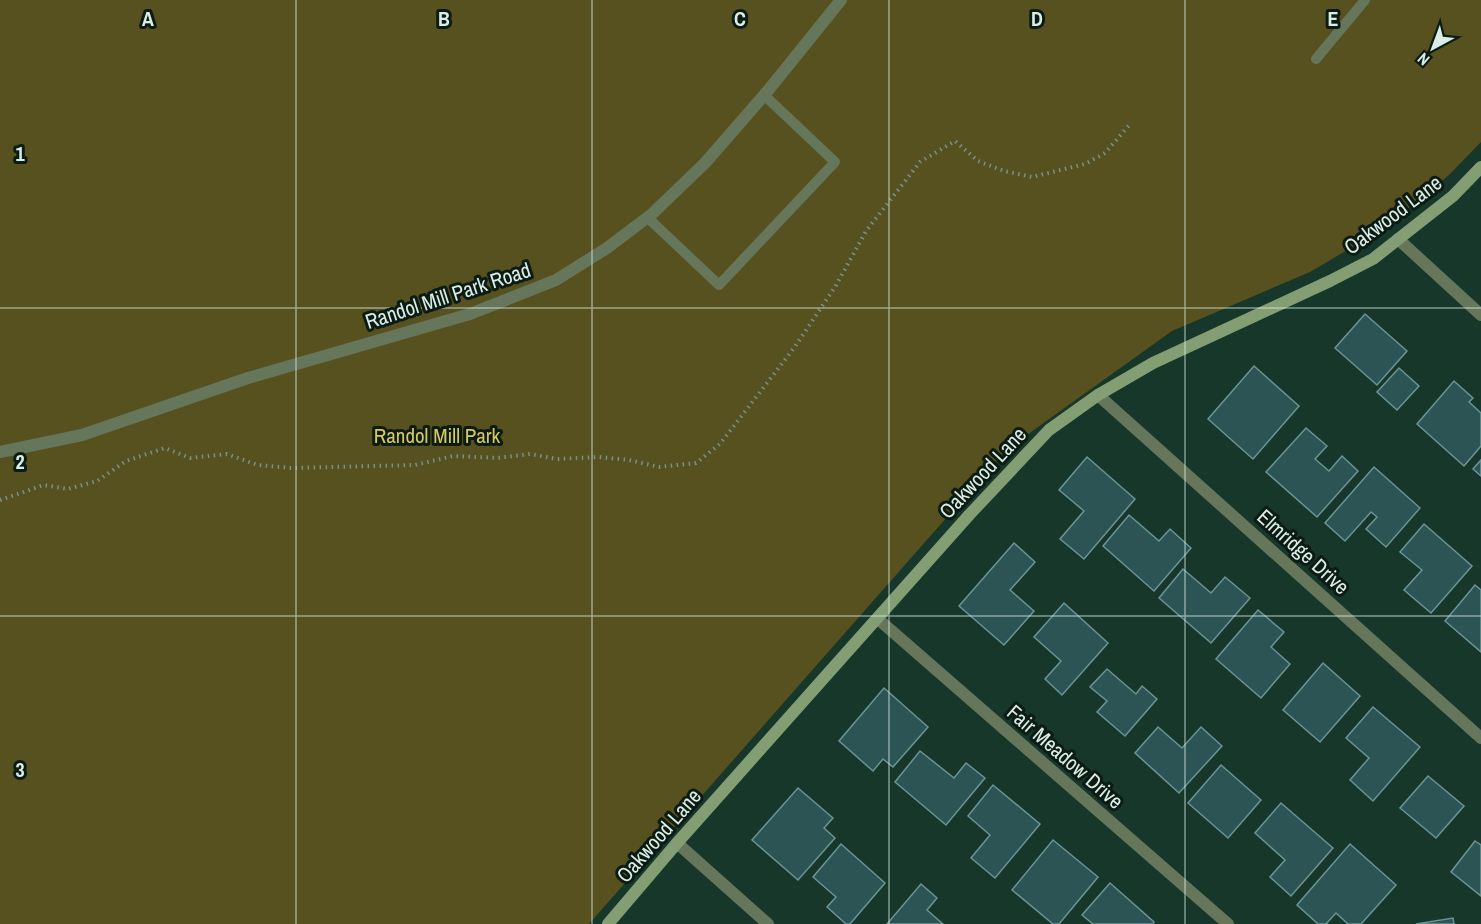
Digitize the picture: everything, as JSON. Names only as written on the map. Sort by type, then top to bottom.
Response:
[{"type":"street","name":"Randol Mill Park Road","points":[[0,452],[82,435],[248,378],[470,314],[556,280],[607,248],[647,218],[705,163],[841,0]]},
{"type":"street","name":"Oakwood Lane","points":[[608,924],[677,843],[970,514],[1049,430],[1098,395],[1153,363],[1373,259],[1453,196],[1481,167]]},
{"type":"street","points":[[1398,239],[1481,315]]},
{"type":"street","name":"Elmridge Drive","points":[[1098,395],[1481,738]]},
{"type":"street","name":"Fair Meadow Drive","points":[[878,619],[1228,924]]},
{"type":"street","points":[[677,843],[768,924]]},
{"type":"lane","points":[[1316,59],[1365,0]]},
{"type":"lane","points":[[647,218],[719,285],[835,162],[764,95]]},
{"type":"path","points":[[0,500],[44,484],[68,489],[97,481],[126,461],[165,448],[190,458],[227,454],[258,465],[291,468],[415,465],[453,456],[497,458],[530,454],[557,459],[630,460],[659,467],[696,463],[720,444],[794,348],[835,287],[866,231],[920,162],[955,141],[978,160],[1004,171],[1032,177],[1084,164],[1105,153],[1131,123]]},
{"type":"green space","name":"Randol Mill Park","points":[[0,0],[1481,0],[1481,142],[1449,175],[1383,229],[1310,272],[1172,331],[1006,450],[589,924],[0,924]]},
{"type":"building","points":[[1365,314],[1407,351],[1377,385],[1335,348]]},
{"type":"building","points":[[1254,366],[1299,406],[1253,459],[1208,419]]},
{"type":"building","points":[[1399,368],[1419,386],[1397,410],[1377,392]]},
{"type":"building","points":[[1454,381],[1473,398],[1469,402],[1481,413],[1481,446],[1464,466],[1417,424]]},
{"type":"building","points":[[1306,428],[1327,446],[1315,459],[1329,471],[1342,456],[1358,471],[1317,517],[1266,472]]},
{"type":"building","points":[[1087,457],[1135,499],[1084,559],[1060,539],[1084,511],[1059,490]]},
{"type":"building","points":[[1481,460],[1481,476],[1473,469]]},
{"type":"building","points":[[1374,467],[1420,508],[1386,547],[1366,529],[1377,517],[1371,512],[1345,541],[1325,523]]},
{"type":"building","points":[[1129,515],[1159,541],[1170,529],[1191,548],[1154,591],[1103,546]]},
{"type":"building","points":[[1424,524],[1472,566],[1431,613],[1404,590],[1422,570],[1400,552]]},
{"type":"building","points":[[1014,543],[1035,562],[1010,590],[1034,611],[1004,645],[959,606]]},
{"type":"building","points":[[1183,569],[1211,593],[1225,577],[1250,598],[1211,643],[1159,598]]},
{"type":"building","points":[[1475,585],[1481,590],[1481,652],[1445,621]]},
{"type":"building","points":[[1064,603],[1108,643],[1062,695],[1045,679],[1061,661],[1034,637]]},
{"type":"building","points":[[1258,610],[1284,632],[1271,647],[1290,664],[1261,698],[1216,659]]},
{"type":"building","points":[[1323,663],[1360,696],[1320,742],[1283,710]]},
{"type":"building","points":[[1107,669],[1136,694],[1142,686],[1157,699],[1125,736],[1097,712],[1107,701],[1090,687]]},
{"type":"building","points":[[884,688],[928,727],[893,767],[883,759],[873,771],[839,741]]},
{"type":"building","points":[[1373,707],[1420,747],[1373,801],[1350,780],[1369,758],[1346,738]]},
{"type":"building","points":[[1158,727],[1182,748],[1201,727],[1222,746],[1179,793],[1135,753]]},
{"type":"building","points":[[920,751],[954,778],[966,763],[985,778],[946,825],[895,782]]},
{"type":"building","points":[[1221,765],[1261,800],[1228,838],[1188,803]]},
{"type":"building","points":[[1428,776],[1464,806],[1436,838],[1400,808]]},
{"type":"building","points":[[993,785],[1040,824],[995,878],[971,858],[990,835],[968,816]]},
{"type":"building","points":[[798,788],[833,818],[824,828],[835,838],[798,880],[752,840]]},
{"type":"building","points":[[1281,803],[1333,848],[1291,896],[1270,877],[1285,860],[1255,833]]},
{"type":"building","points":[[1053,840],[1098,877],[1059,924],[1053,924],[1012,890]]},
{"type":"building","points":[[1475,841],[1481,845],[1481,896],[1451,872]]},
{"type":"building","points":[[841,844],[885,883],[850,924],[846,924],[827,907],[836,897],[813,877]]},
{"type":"building","points":[[1350,844],[1396,885],[1361,924],[1348,924],[1336,913],[1326,924],[1318,924],[1297,905]]},
{"type":"building","points":[[1110,883],[1154,922],[1153,924],[1093,924],[1082,915]]},
{"type":"building","points":[[921,884],[937,898],[927,910],[943,924],[887,924]]},
{"type":"building","points":[[1453,918],[1454,924],[1416,924]]}]
